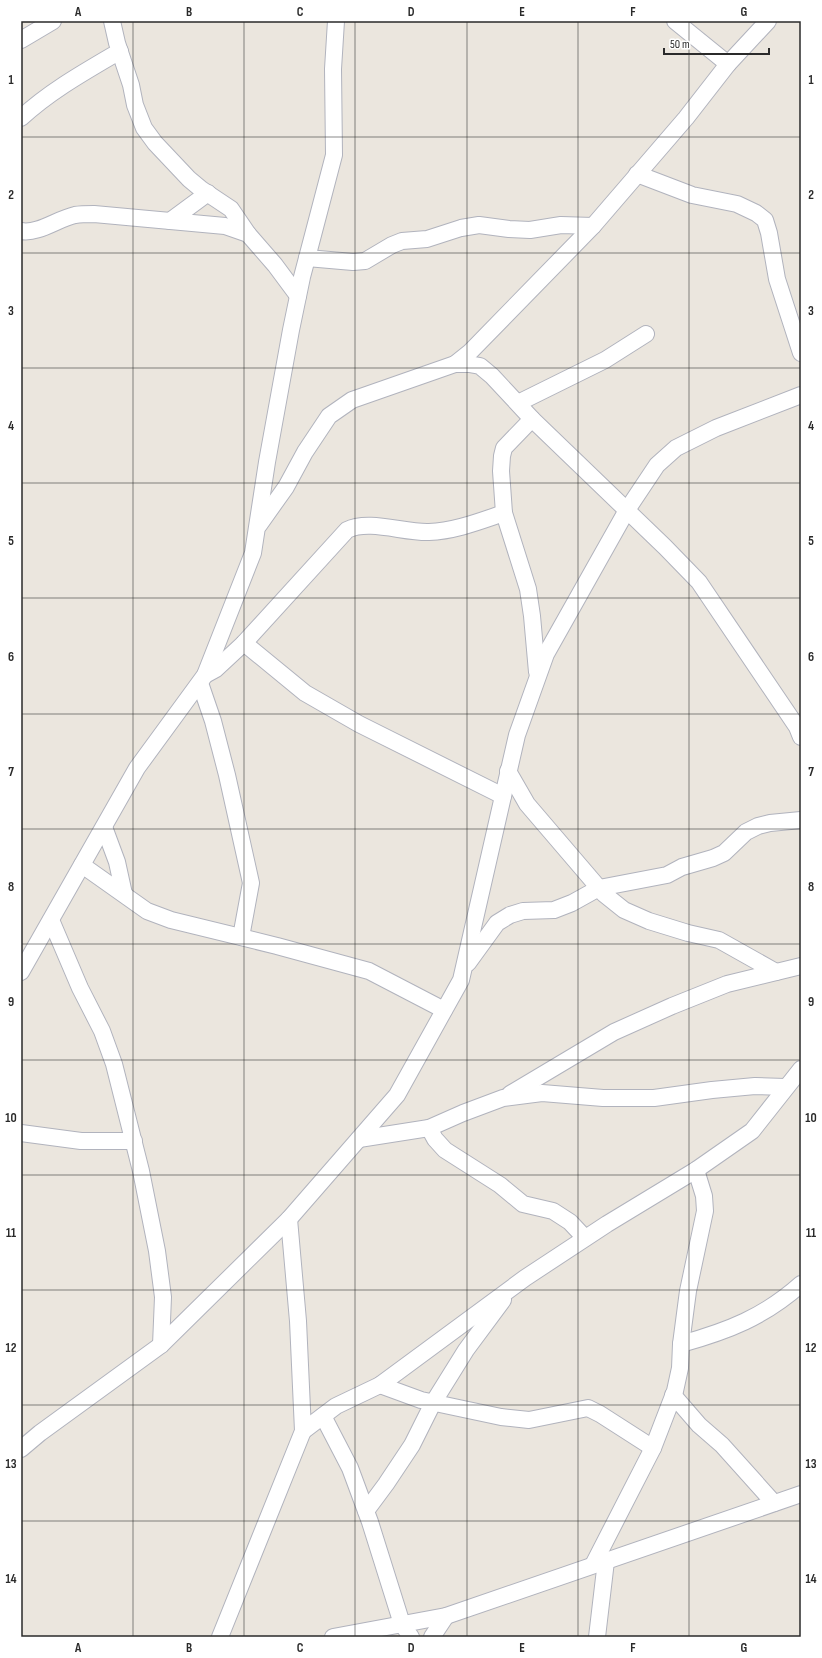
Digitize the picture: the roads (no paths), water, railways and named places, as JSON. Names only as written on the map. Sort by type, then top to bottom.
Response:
[{"type":"street","points":[[21,40],[53,21]]},
{"type":"street","points":[[112,21],[131,85],[135,105],[144,128],[154,143],[189,178],[231,209],[248,234],[275,265],[298,296]]},
{"type":"street","points":[[675,21],[728,64]]},
{"type":"street","points":[[455,364],[491,332],[593,226],[686,118],[728,64],[768,21]]},
{"type":"street","points":[[21,972],[137,768],[203,679],[254,553],[267,462],[298,296],[334,155],[333,69],[339,22]]},
{"type":"street","points":[[21,118],[36,104],[120,51]]},
{"type":"street","points":[[637,174],[692,195],[737,204],[756,213],[765,220],[769,233],[777,279],[801,353]]},
{"type":"street","points":[[170,221],[208,193]]},
{"type":"street","points":[[21,232],[38,229],[76,215],[116,215],[225,226],[248,234]]},
{"type":"street","points":[[307,258],[353,262],[365,261],[392,245],[402,241],[427,239],[461,228],[479,225],[530,230],[561,224],[593,226]]},
{"type":"street","points":[[518,403],[605,360],[646,334]]},
{"type":"street","points":[[257,527],[286,487],[305,452],[329,416],[352,400],[455,364],[480,366],[492,376],[532,419],[627,510],[699,582],[797,727],[801,737]]},
{"type":"street","points":[[21,1449],[40,1433],[161,1344],[289,1219],[397,1095],[461,980],[517,736],[546,654],[627,510],[657,466],[676,448],[716,428],[801,395]]},
{"type":"street","points":[[532,419],[504,448],[501,471],[504,513],[528,589],[532,616],[537,678]]},
{"type":"street","points":[[203,679],[244,643],[347,530],[360,526],[429,532],[458,528],[504,513]]},
{"type":"street","points":[[244,643],[305,693],[352,720],[438,765],[503,796]]},
{"type":"street","points":[[203,679],[227,775],[251,883],[241,937]]},
{"type":"street","points":[[508,771],[527,804],[599,888],[624,910],[649,921],[688,933],[719,940],[776,972]]},
{"type":"street","points":[[463,970],[497,923],[504,919],[523,911],[554,910],[572,903],[599,888],[667,875],[682,867],[713,858],[724,853],[746,832],[758,826],[770,823],[801,820]]},
{"type":"street","points":[[104,827],[117,862],[124,894]]},
{"type":"street","points":[[82,865],[147,910],[171,920],[277,946],[369,971],[444,1010]]},
{"type":"street","points":[[50,920],[80,988],[102,1031],[114,1064],[141,1171],[157,1251],[163,1297],[161,1344]]},
{"type":"street","points":[[359,1139],[429,1128],[503,1098],[614,1032],[672,1006],[728,984],[801,966]]},
{"type":"street","points":[[303,1431],[336,1406],[380,1385],[514,1286],[585,1238],[696,1170],[752,1131],[801,1069]]},
{"type":"street","points":[[503,1098],[542,1093],[603,1098],[654,1098],[755,1086],[785,1088]]},
{"type":"street","points":[[429,1128],[435,1139],[445,1150],[500,1185],[523,1204],[553,1211],[570,1222],[585,1238]]},
{"type":"street","points":[[21,1133],[81,1140],[134,1142]]},
{"type":"street","points":[[597,1637],[599,1563],[653,1448],[673,1395],[680,1368],[681,1344],[688,1291],[705,1212],[704,1196],[696,1170]]},
{"type":"street","points":[[220,1637],[303,1431],[298,1321],[289,1219]]},
{"type":"street","points":[[681,1344],[719,1334],[745,1323],[789,1295],[801,1284]]},
{"type":"street","points":[[366,1511],[412,1445],[433,1403],[466,1350],[514,1286]]},
{"type":"street","points":[[380,1385],[421,1400],[501,1418],[529,1420],[588,1408],[653,1448]]},
{"type":"street","points":[[673,1395],[699,1425],[722,1445],[774,1503]]},
{"type":"street","points":[[323,1416],[350,1468],[406,1631]]},
{"type":"street","points":[[333,1637],[406,1631],[801,1494]]},
{"type":"street","points":[[432,1637],[446,1616]]}]
